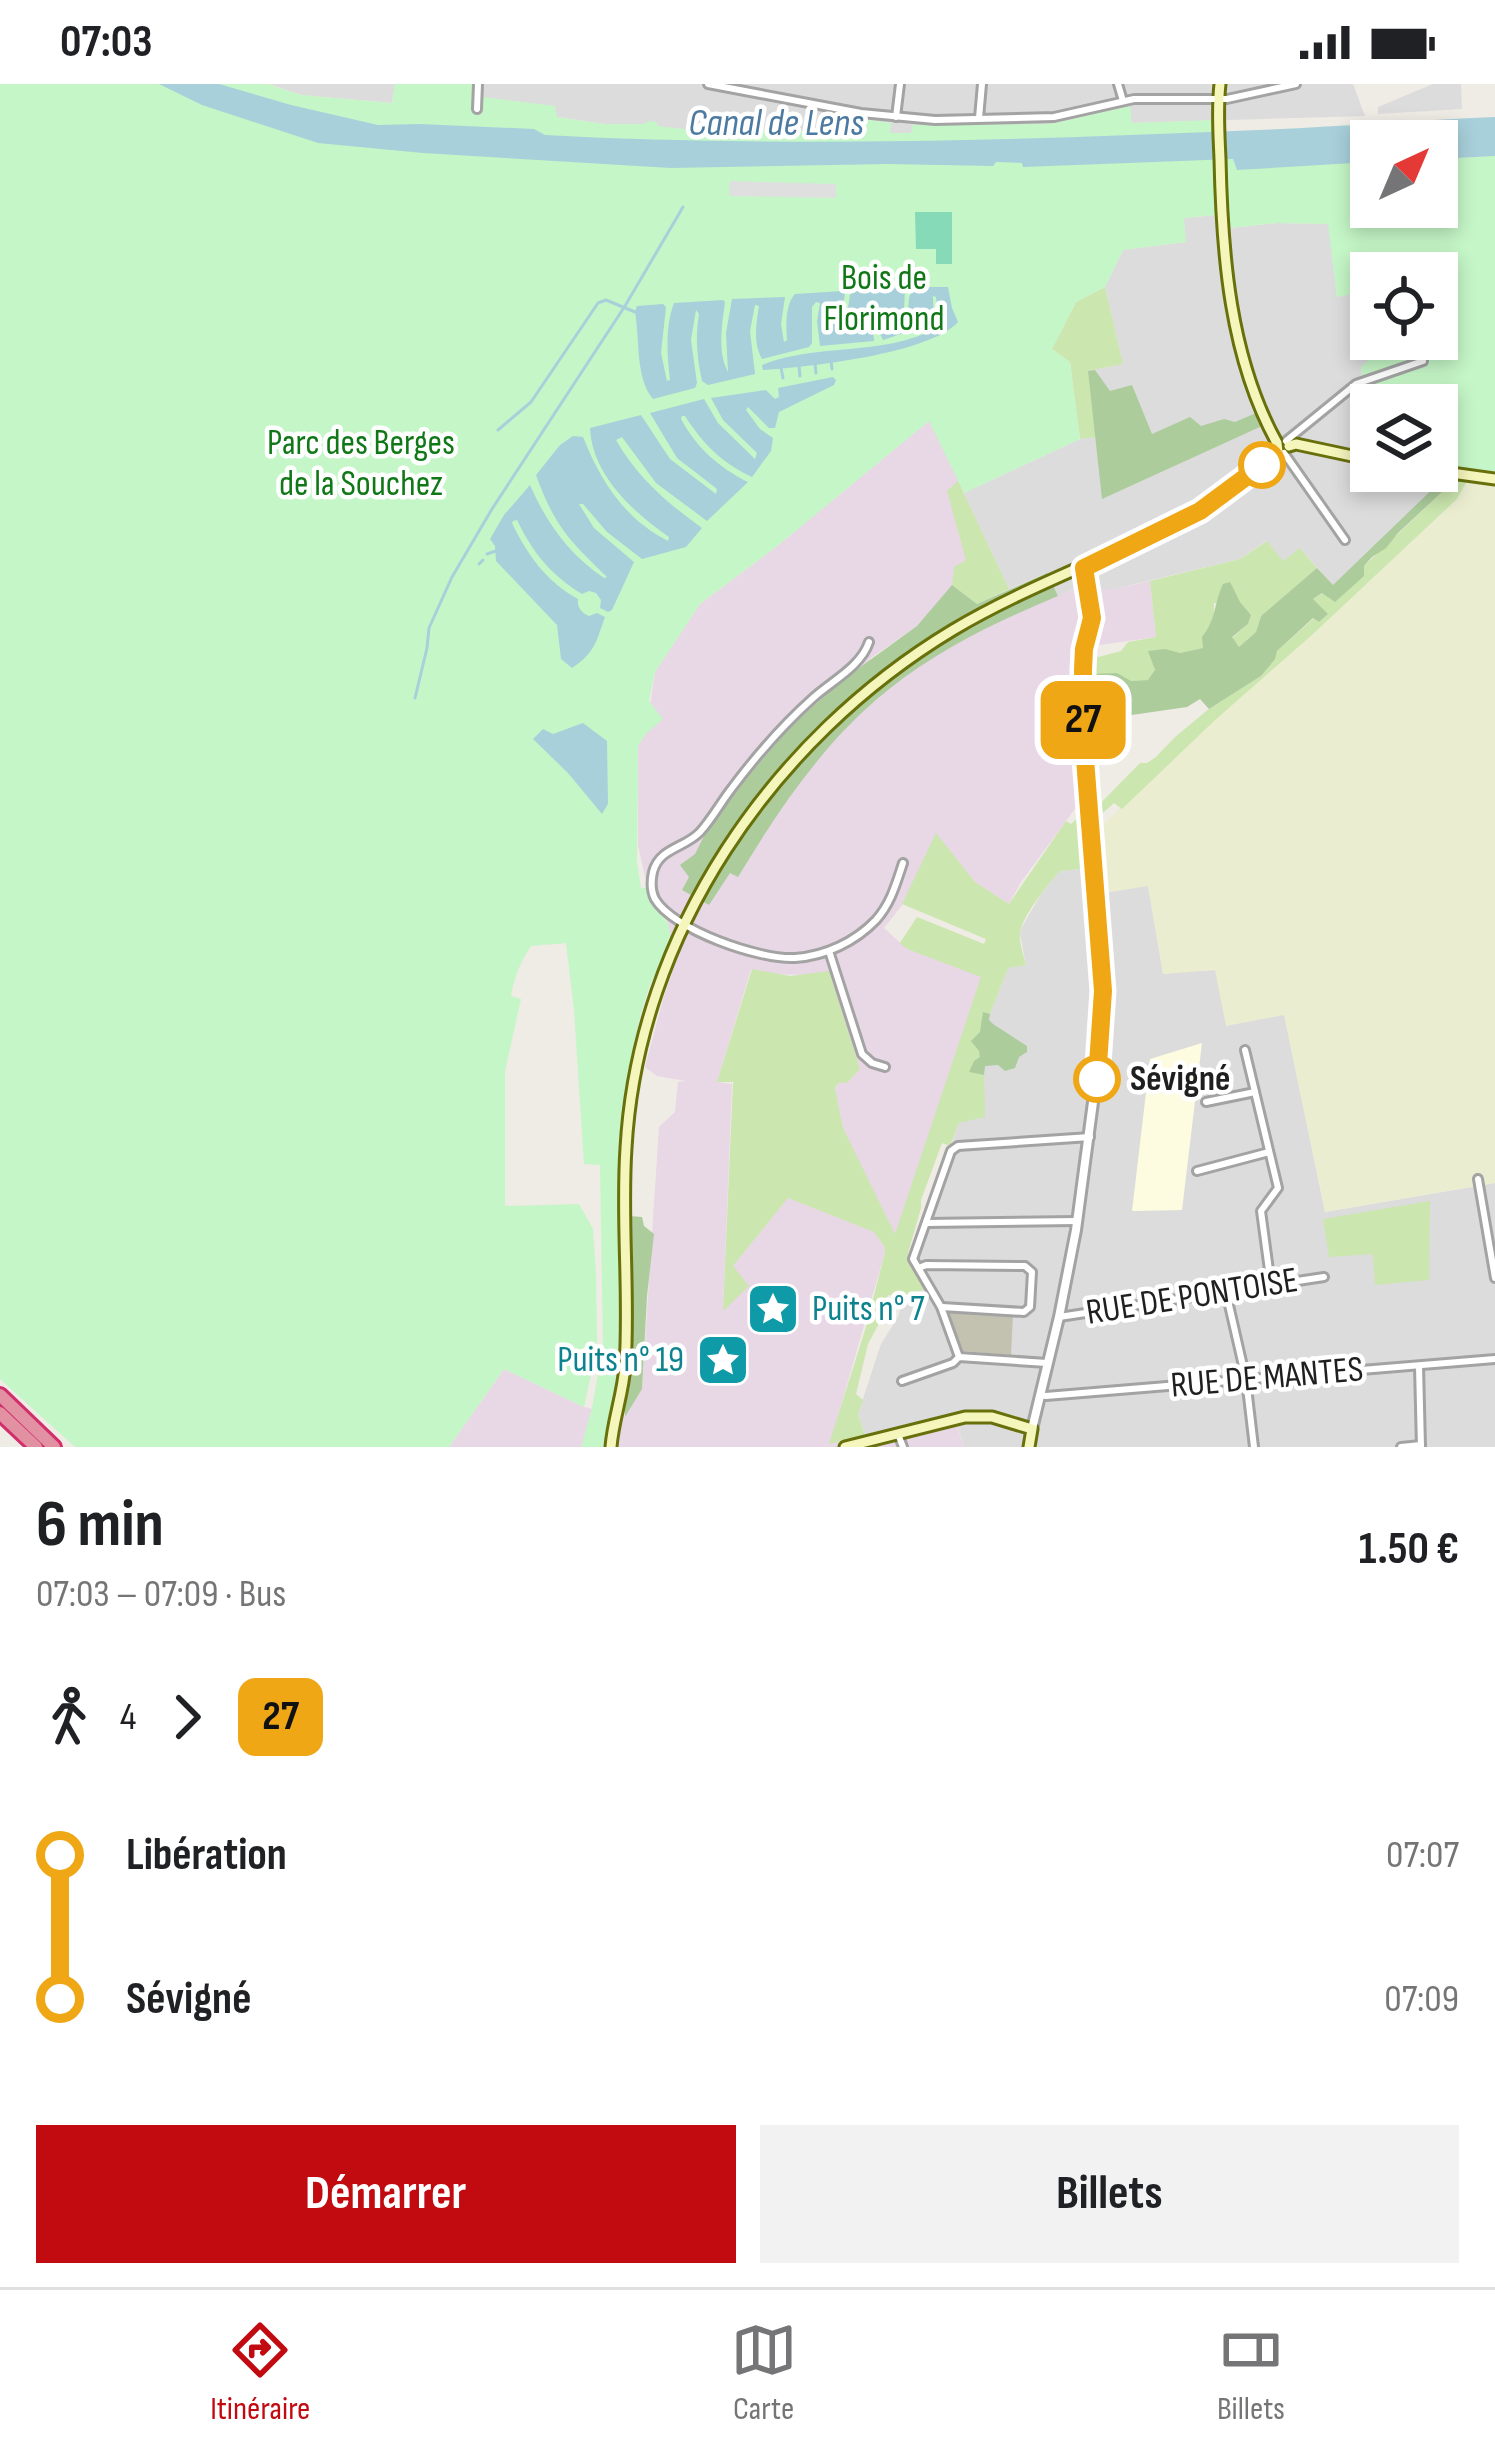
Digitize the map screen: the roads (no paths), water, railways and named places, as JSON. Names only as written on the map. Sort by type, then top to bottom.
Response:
[{"type":"highway","points":[[0,1395],[26,1447]]},
{"type":"highway","points":[[12,1418],[36,1447]]},
{"type":"highway","points":[[12,1418],[54,1447]]},
{"type":"highway","points":[[12,1418],[64,1447]]},
{"type":"main road","points":[[1220,84],[1222,214],[1238,340],[1251,386],[1283,447]]},
{"type":"main road","points":[[610,1443],[625,1366],[624,1211],[631,1102],[653,1007],[686,923],[751,813],[795,758],[848,705],[952,631],[1200,511],[1283,447],[1306,446],[1350,455]]},
{"type":"main road","points":[[1458,474],[1495,479]]},
{"type":"main road","points":[[845,1447],[965,1417],[992,1418],[1031,1429],[1029,1447]]},
{"type":"street","points":[[477,109],[478,84]]},
{"type":"street","points":[[708,84],[896,117],[979,118],[1054,117],[1123,101],[1229,99],[1297,84]]},
{"type":"street","points":[[896,117],[900,84]]},
{"type":"street","points":[[979,118],[982,84]]},
{"type":"street","points":[[1118,84],[1123,101]]},
{"type":"street","points":[[1345,540],[1283,447],[1356,384],[1424,361]]},
{"type":"street","points":[[1031,1429],[1060,1317],[1078,1221],[1103,991],[1084,746],[1084,649],[1092,618],[1084,568]]},
{"type":"street","points":[[869,642],[861,658],[767,744],[699,833],[657,862],[651,886],[653,896],[673,916],[717,940],[777,958],[814,956],[850,941],[878,918],[892,898],[903,863]]},
{"type":"street","points":[[829,951],[862,1054],[885,1067]]},
{"type":"street","points":[[1245,1050],[1278,1188],[1261,1211],[1270,1285]]},
{"type":"street","points":[[1206,1102],[1255,1091]]},
{"type":"street","points":[[959,1357],[941,1307],[914,1258],[954,1148],[1090,1137]]},
{"type":"street","points":[[1197,1171],[1269,1152]]},
{"type":"street","points":[[1478,1179],[1495,1278]]},
{"type":"street","points":[[926,1223],[1078,1221]]},
{"type":"street","points":[[919,1268],[1030,1268],[1027,1311],[941,1307]]},
{"type":"street","name":"RUE DE PONTOISE","points":[[1060,1317],[1324,1277]]},
{"type":"street","points":[[1226,1292],[1246,1378],[1254,1447]]},
{"type":"street","points":[[902,1382],[959,1357],[1047,1363]]},
{"type":"street","name":"RUE DE MANTES","points":[[1040,1394],[1495,1359]]},
{"type":"street","points":[[1401,1447],[1421,1446],[1419,1366]]},
{"type":"street","points":[[898,1434],[903,1447]]},
{"type":"water","points":[[159,84],[219,84],[378,125],[534,129],[545,135],[634,139],[991,139],[1350,125],[1350,163],[1237,170],[1233,159],[1023,167],[1022,163],[996,162],[993,166],[671,168],[318,143],[202,105]]},
{"type":"water","points":[[1495,117],[1495,156],[1458,158],[1458,120],[1443,120]]},
{"type":"water","points":[[913,287],[948,287],[958,322],[922,343],[895,350],[763,370],[762,365],[794,356],[900,342],[939,328],[941,323],[933,296],[934,323],[883,340],[875,300],[874,341],[820,346],[820,303],[816,302],[809,347],[762,359],[756,340],[759,306],[755,305],[750,331],[755,374],[708,385],[702,381],[699,364],[696,310],[691,340],[695,388],[653,399],[643,380],[637,306],[666,307],[661,353],[667,381],[674,303],[725,302],[721,347],[728,372],[726,333],[732,299],[785,297],[784,342],[795,294],[845,293],[841,321],[845,330],[854,290],[902,288],[907,324]]},
{"type":"water","points":[[833,377],[834,385],[779,412],[775,428],[769,428],[748,407],[760,429],[773,438],[771,451],[752,477],[714,452],[682,416],[709,456],[748,482],[707,521],[656,483],[622,437],[616,440],[654,488],[702,528],[686,547],[642,559],[579,504],[594,528],[634,562],[608,612],[600,608],[596,593],[582,594],[552,571],[517,520],[513,521],[547,576],[578,599],[584,613],[605,617],[586,657],[572,668],[561,659],[557,625],[496,561],[490,539],[530,485],[560,537],[591,569],[607,577],[564,532],[536,475],[560,445],[573,436],[583,437],[616,498],[639,522],[668,541],[606,477],[590,428],[641,415],[670,459],[716,494],[717,489],[677,458],[650,413],[704,399],[718,423],[755,459],[757,453],[723,420],[711,398],[766,390],[775,399],[778,388]]},
{"type":"water","points":[[583,723],[607,741],[608,804],[602,814],[533,739],[543,729],[553,734]]},
{"type":"waterway","points":[[415,698],[429,628],[452,577],[683,207]]},
{"type":"waterway","points":[[498,430],[531,402],[598,303],[606,300],[635,312]]},
{"type":"waterway","points":[[831,361],[832,369]]},
{"type":"waterway","points":[[815,364],[816,373]]},
{"type":"waterway","points":[[799,366],[800,376]]},
{"type":"waterway","points":[[781,368],[783,378]]},
{"type":"waterway","points":[[487,554],[496,551]]},
{"type":"waterway","points":[[479,564],[483,560]]},
{"type":"place","name":"Sévigné","points":[[1097,1079]]},
{"type":"place","name":"Puits n° 7","points":[[773,1309]]},
{"type":"place","name":"Puits n° 19","points":[[723,1360]]},
{"type":"water label","name":"Canal de Lens","points":[[776,123]]},
{"type":"park label","name":"Bois de Florimond","points":[[884,298]]},
{"type":"park label","name":"Parc des Berges de la Souchez","points":[[361,464]]}]
